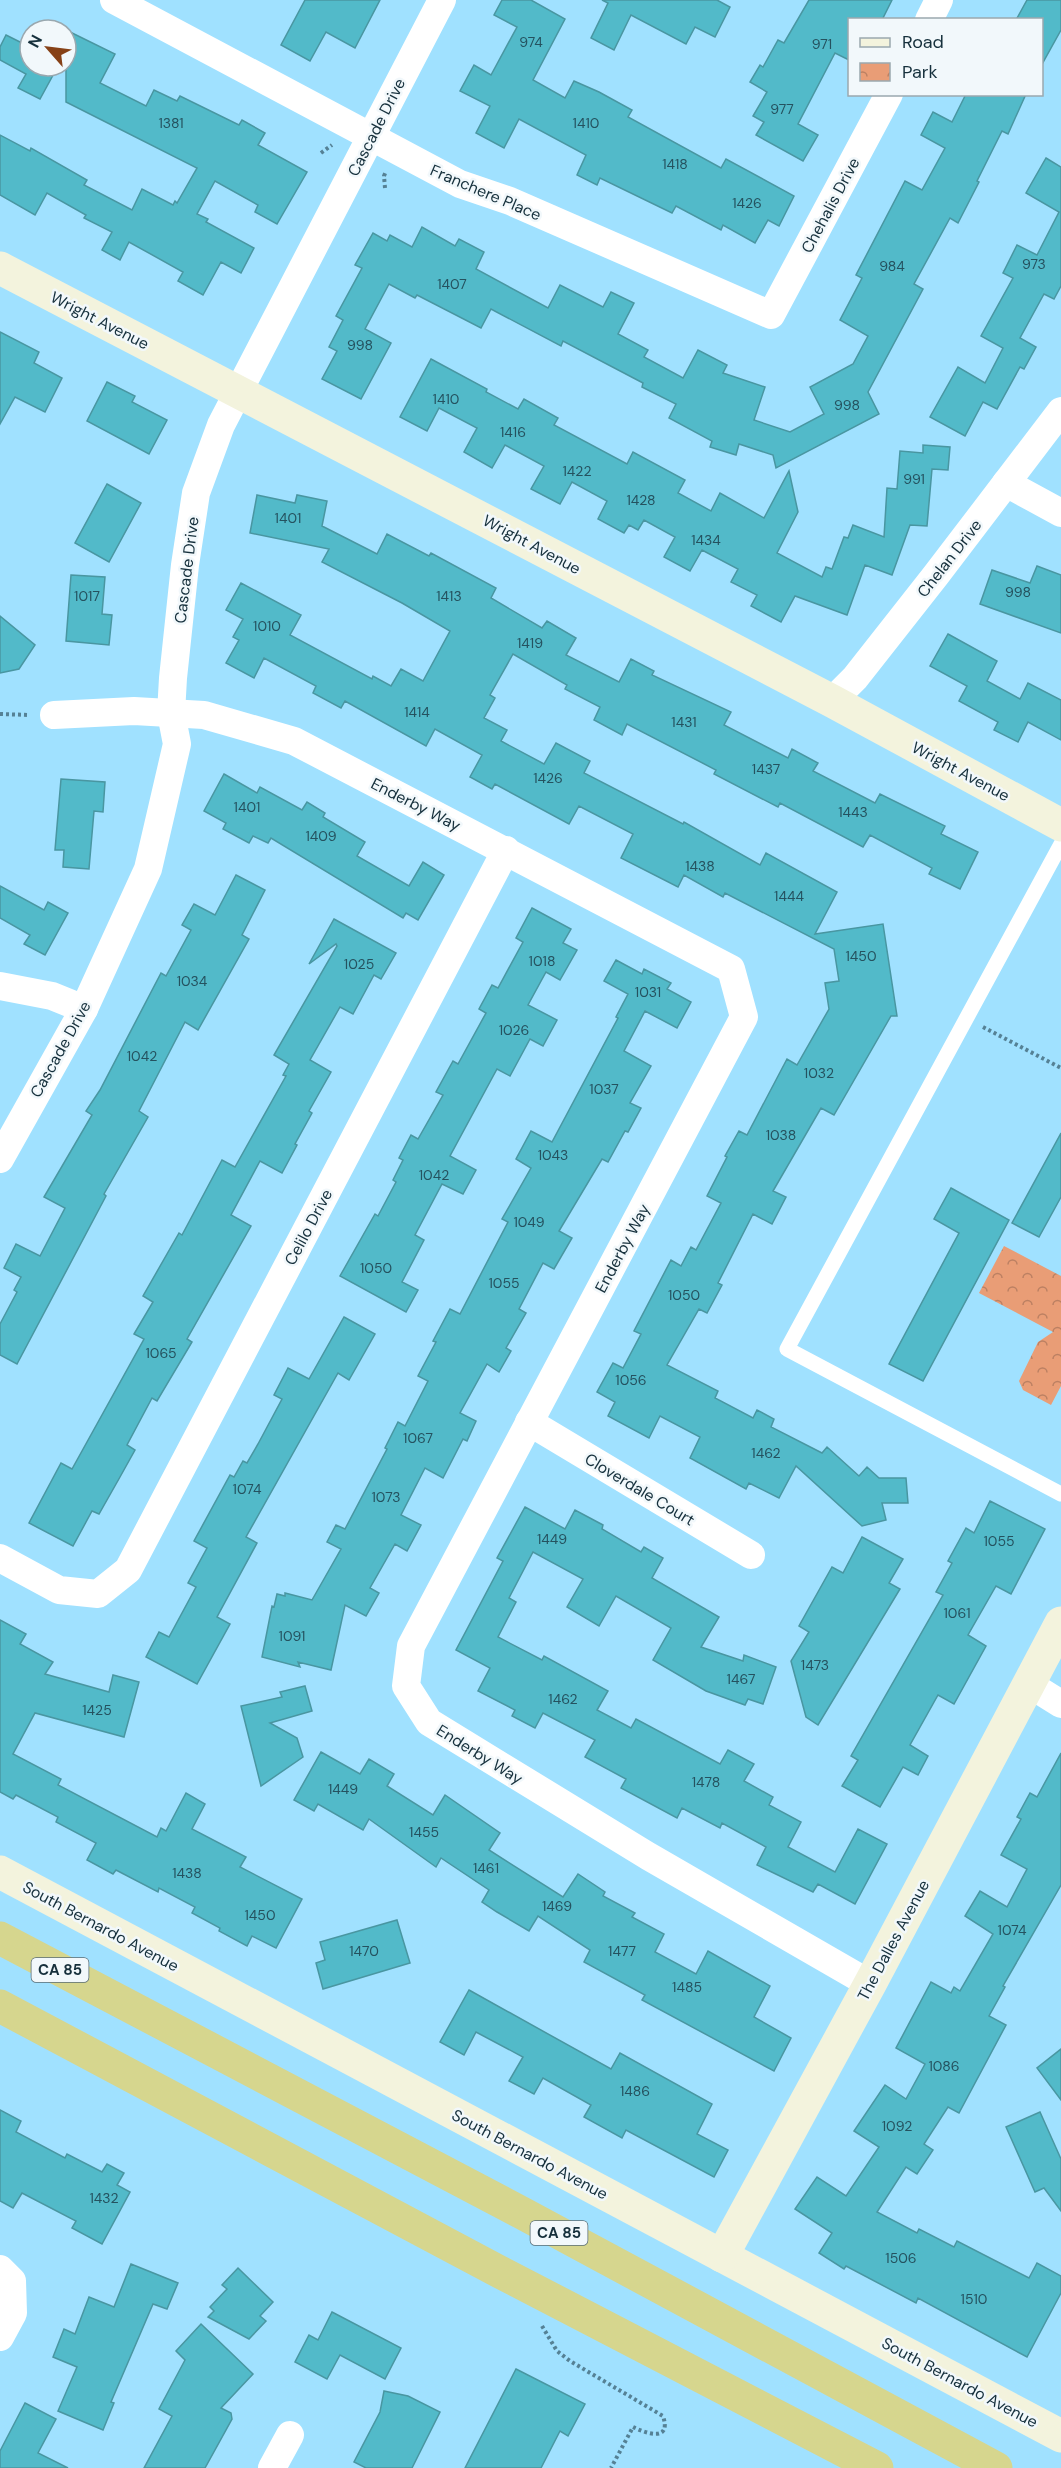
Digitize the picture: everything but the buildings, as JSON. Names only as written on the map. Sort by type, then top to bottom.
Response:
[{"type":"highway","name":"CA 85","points":[[0,1938],[533,2218],[996,2468]]},
{"type":"highway","points":[[0,2006],[496,2270],[877,2468]]},
{"type":"street","name":"Franchere Place","points":[[114,0],[460,184],[510,201],[771,315]]},
{"type":"street","name":"Cascade Drive","points":[[0,1159],[84,1009],[148,869],[177,744],[171,713],[185,566],[196,493],[221,425],[442,0]]},
{"type":"street","points":[[930,18],[939,0]]},
{"type":"street","name":"Chehalis Drive","points":[[771,315],[888,96]]},
{"type":"street","name":"Wright Avenue","points":[[0,268],[832,701],[1061,825]]},
{"type":"street","name":"Chelan Drive","points":[[832,701],[855,678],[1061,411]]},
{"type":"street","points":[[1006,483],[1061,513]]},
{"type":"street","name":"Enderby Way","points":[[54,715],[134,711],[204,715],[294,741],[507,850],[731,969],[744,1017],[411,1647],[406,1686],[429,1722],[648,1856],[870,1984]]},
{"type":"street","name":"Celilo Drive","points":[[0,1558],[59,1590],[98,1594],[128,1570],[507,850]]},
{"type":"street","points":[[0,986],[52,996],[84,1009]]},
{"type":"street","name":"Cloverdale Court","points":[[529,1422],[751,1555]]},
{"type":"street","name":"The Dalles Avenue","points":[[722,2256],[870,1984],[1061,1623]]},
{"type":"street","points":[[1029,1684],[1061,1704]]},
{"type":"street","name":"South Bernardo Avenue","points":[[0,1872],[1061,2436]]},
{"type":"street","points":[[0,2269],[12,2281],[13,2313],[0,2337]]},
{"type":"street","points":[[272,2468],[290,2435]]},
{"type":"lane","points":[[1061,844],[787,1349],[1061,1494]]},
{"type":"path","points":[[966,1018],[1061,1068]]},
{"type":"path","points":[[611,2468],[633,2427],[652,2435],[663,2429],[665,2422],[663,2416],[651,2408]]},
{"type":"green space","points":[[1004,1246],[1061,1276],[1061,1386],[1051,1405],[1023,1390],[1019,1381],[1038,1342],[1053,1332],[979,1293]]}]
